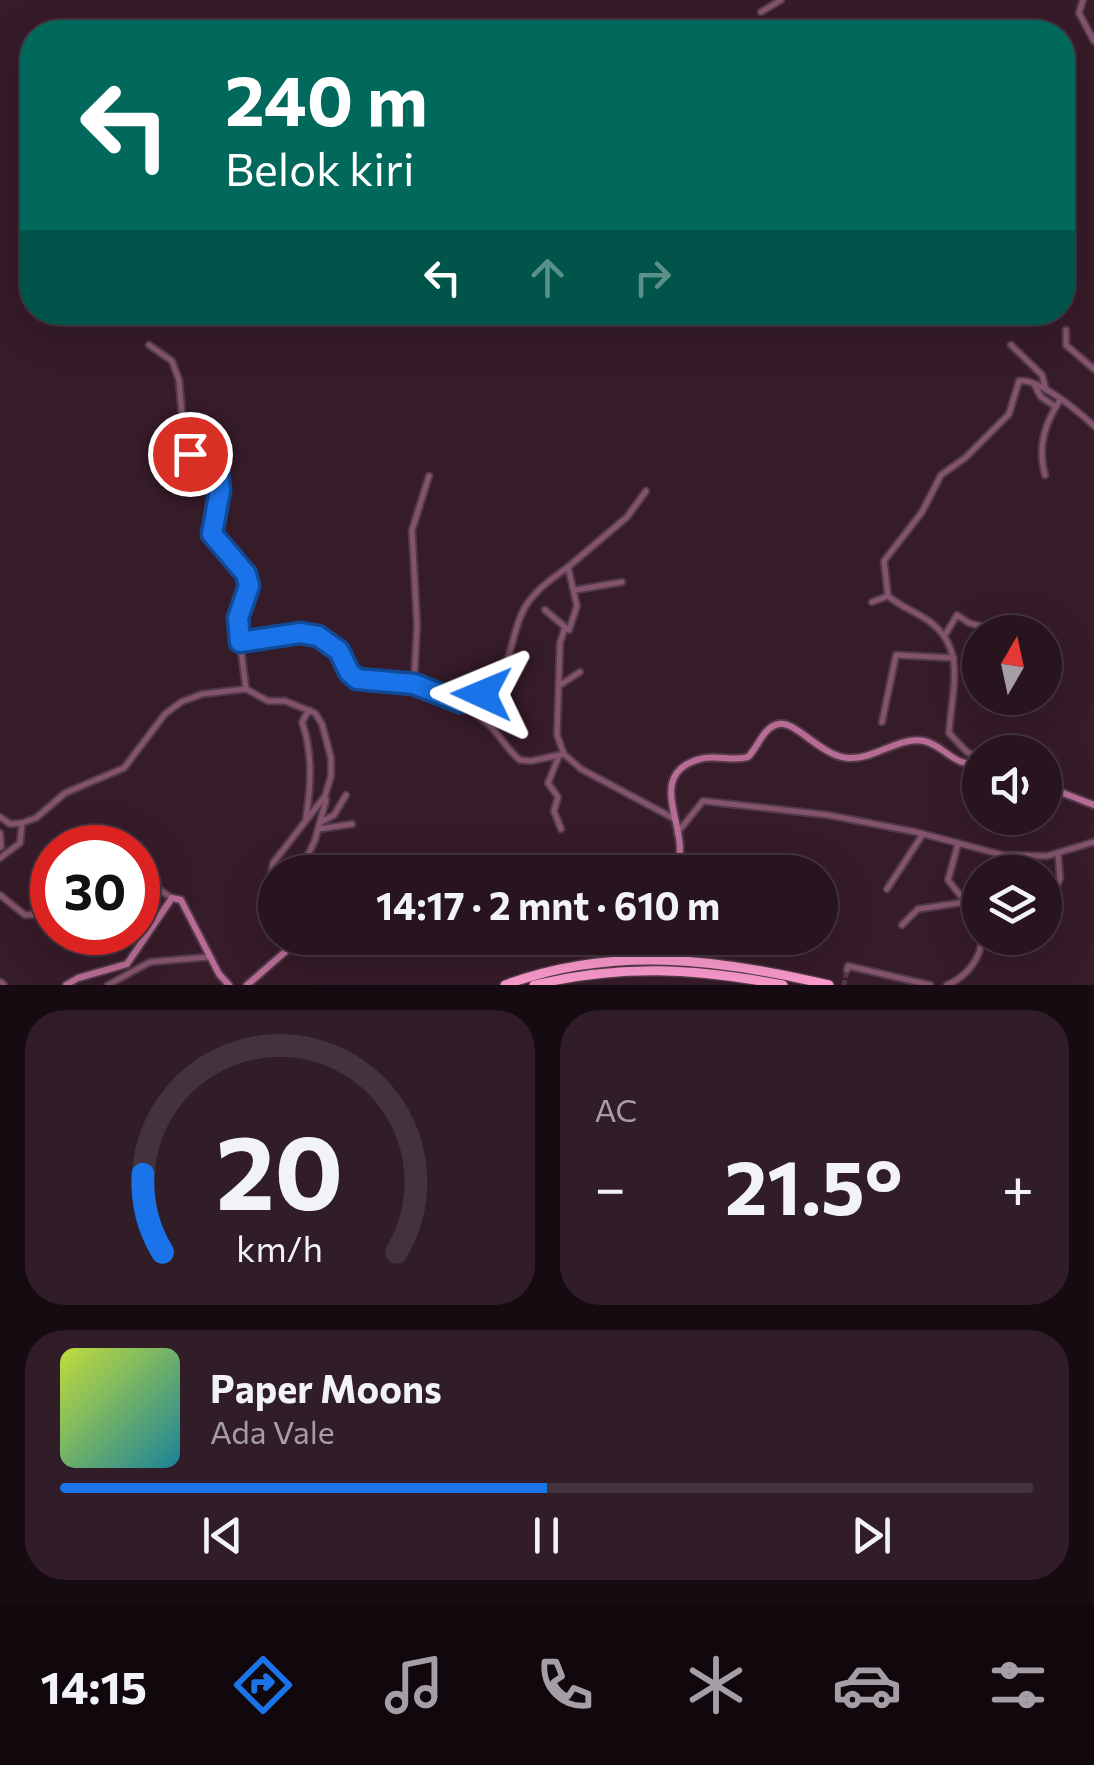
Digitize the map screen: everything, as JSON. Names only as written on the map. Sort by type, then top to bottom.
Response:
[{"type":"highway","points":[[505,985],[579,964],[626,958],[721,964],[829,985]]},
{"type":"highway","points":[[534,985],[580,974],[647,968],[783,985]]},
{"type":"main road","points":[[680,855],[670,787],[680,772],[702,758],[748,757],[768,729],[778,724],[788,724],[820,749],[841,757],[866,756],[916,741],[926,742],[962,763]]},
{"type":"main road","points":[[1062,793],[1094,805]]},
{"type":"main road","points":[[66,985],[78,978],[118,969],[134,956],[172,898],[180,900],[219,974],[230,985]]},
{"type":"main road","points":[[246,985],[277,955]]},
{"type":"street","points":[[761,12],[781,0]]},
{"type":"street","points":[[1083,0],[1080,13],[1094,40]]},
{"type":"street","points":[[1066,330],[1066,345],[1094,369]]},
{"type":"street","points":[[149,345],[172,362],[178,380],[184,439],[190,454],[218,472],[220,490],[212,534],[246,574],[249,586],[238,618],[246,689]]},
{"type":"street","points":[[1011,346],[1042,375],[1046,390]]},
{"type":"street","points":[[888,596],[884,560],[922,512],[936,482],[1009,414],[1019,381],[1032,382],[1046,390],[1094,426]]},
{"type":"street","points":[[1032,382],[1041,397],[1056,407]]},
{"type":"street","points":[[1046,475],[1042,446],[1060,400]]},
{"type":"street","points":[[414,684],[417,625],[412,530],[429,476]]},
{"type":"street","points":[[460,702],[482,694],[494,683],[508,658],[526,606],[542,586],[628,517],[646,491]]},
{"type":"street","points":[[545,610],[568,630],[575,614],[568,568]]},
{"type":"street","points":[[574,590],[622,582]]},
{"type":"street","points":[[872,602],[888,596]]},
{"type":"street","points":[[888,596],[945,636],[954,658],[955,690],[949,733],[962,747]]},
{"type":"street","points":[[945,636],[956,616],[962,618]]},
{"type":"street","points":[[561,830],[554,811],[558,797],[548,784],[561,755],[557,735],[560,643],[565,627]]},
{"type":"street","points":[[240,642],[300,633],[318,636],[339,651],[357,679],[414,684],[460,702],[490,726],[520,760],[561,755],[675,820]]},
{"type":"street","points":[[882,722],[896,655],[954,658]]},
{"type":"street","points":[[560,686],[580,672]]},
{"type":"street","points":[[0,819],[22,824],[36,818],[66,793],[124,768],[165,714],[181,702],[202,694],[246,689],[268,700],[286,701],[309,710],[322,724],[331,758],[320,826],[307,855]]},
{"type":"street","points":[[305,821],[310,784],[309,744],[302,722],[309,710]]},
{"type":"street","points":[[280,855],[322,802],[327,790]]},
{"type":"street","points":[[320,826],[338,810],[346,795]]},
{"type":"street","points":[[677,833],[702,800],[828,815],[1003,855],[1058,853],[1094,842]]},
{"type":"street","points":[[0,858],[16,848],[22,838],[22,824]]},
{"type":"street","points":[[320,826],[352,824]]},
{"type":"street","points":[[0,833],[1,847]]},
{"type":"street","points":[[887,890],[922,834]]},
{"type":"street","points":[[958,844],[948,878],[962,898]]},
{"type":"street","points":[[160,890],[172,898]]},
{"type":"street","points":[[0,895],[30,915]]},
{"type":"street","points":[[902,924],[918,908],[962,902]]},
{"type":"street","points":[[947,985],[965,975],[975,955]]},
{"type":"street","points":[[134,956],[138,962],[134,970]]},
{"type":"street","points":[[108,985],[165,958],[209,956]]},
{"type":"street","points":[[847,970],[848,966],[930,985]]},
{"type":"tunnel","points":[[844,985],[847,970]]},
{"type":"route","points":[[190,454],[218,472],[220,490],[212,534],[246,574],[247,597],[238,618],[240,642],[300,633],[318,636],[339,651],[357,679],[414,684],[460,702],[482,694]]}]
